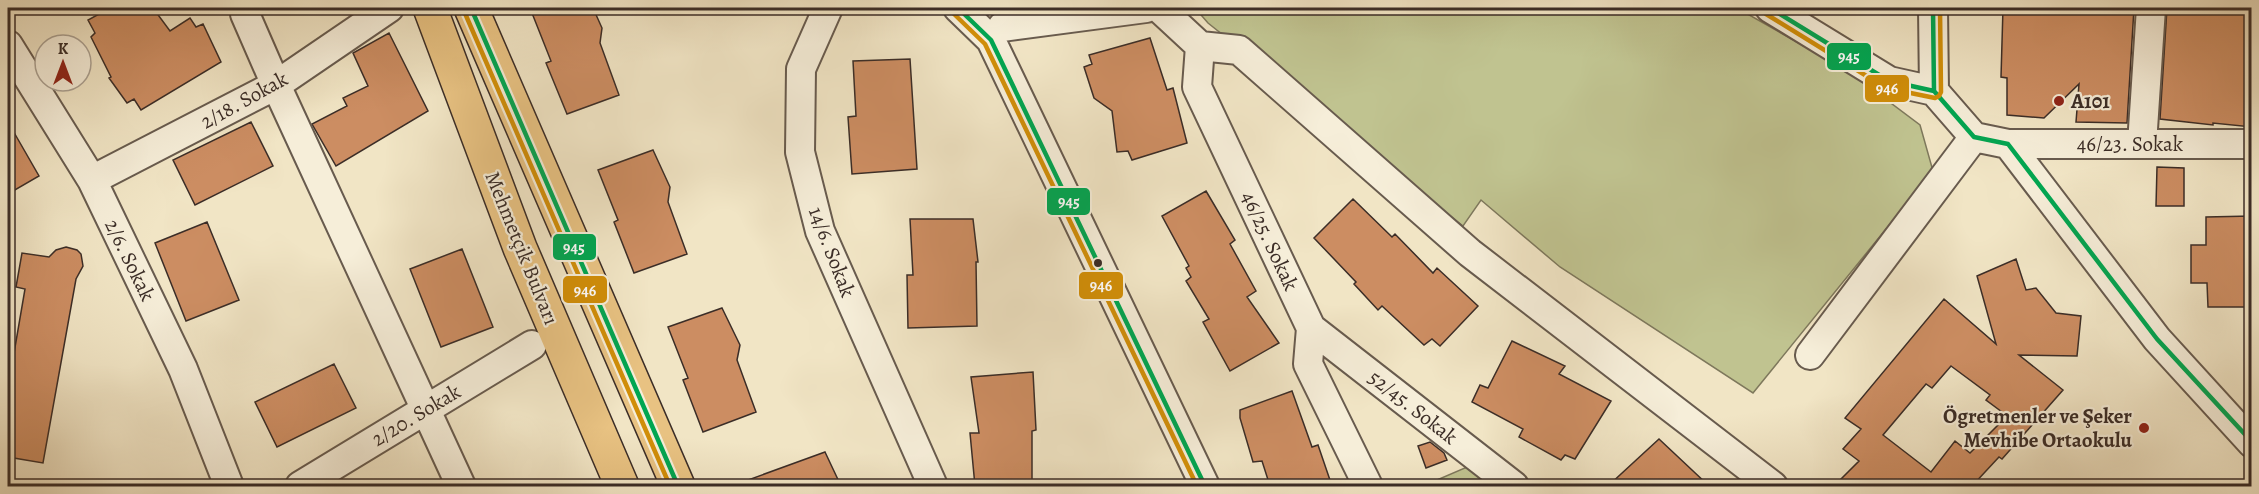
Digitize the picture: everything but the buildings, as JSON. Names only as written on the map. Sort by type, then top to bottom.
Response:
[{"type":"main road","name":"Mehmetçik Bulvarı","points":[[430,8],[520,248],[622,486]]},
{"type":"main road","points":[[471,8],[678,486]]},
{"type":"street","points":[[245,8],[245,14],[276,85],[461,486]]},
{"type":"street","name":"2/18. Sokak","points":[[92,180],[276,85],[389,8]]},
{"type":"street","name":"14/6. Sokak","points":[[828,8],[801,69],[800,152],[820,231],[933,486]]},
{"type":"street","points":[[958,8],[996,22],[1146,8]]},
{"type":"street","points":[[996,22],[1042,8]]},
{"type":"street","points":[[1159,8],[1200,46],[1239,50],[1470,253],[1773,486]]},
{"type":"street","points":[[1770,8],[1889,81],[1934,91],[1974,137],[1810,355]]},
{"type":"street","points":[[1933,8],[1934,91]]},
{"type":"street","points":[[2142,144],[2151,8]]},
{"type":"street","points":[[996,22],[1205,486]]},
{"type":"street","name":"2/6. Sokak","points":[[8,45],[92,180],[183,369],[229,486]]},
{"type":"street","name":"46/25. Sokak","points":[[1200,46],[1197,87],[1311,327]]},
{"type":"street","name":"46/23. Sokak","points":[[1974,137],[2008,144],[2252,144]]},
{"type":"street","points":[[2008,144],[2157,339],[2248,433]]},
{"type":"street","points":[[1311,327],[1308,364],[1368,486]]},
{"type":"street","name":"52/45. Sokak","points":[[1311,327],[1514,486]]},
{"type":"street","name":"2/20. Sokak","points":[[300,486],[532,345]]},
{"type":"green space","points":[[1195,8],[1737,8],[1848,71],[1920,125],[1933,171],[1753,393],[1560,267],[1481,200],[1463,226],[1208,23]]},
{"type":"green space","points":[[1467,467],[1494,486],[1423,486]]},
{"type":"transit line","name":"945","points":[[471,8],[678,486]]},
{"type":"transit line","name":"945","points":[[958,8],[991,40],[1205,486]]},
{"type":"transit line","name":"945","points":[[1770,8],[1889,81],[1934,91]]},
{"type":"transit line","name":"945","points":[[1933,8],[1934,91],[1974,137],[2008,144],[2157,339],[2252,442]]},
{"type":"transit line","name":"946","points":[[1766,14],[1886,88],[1935,98],[1941,92],[1940,8]]},
{"type":"transit line","name":"946","points":[[464,11],[670,486]]},
{"type":"transit line","name":"946","points":[[953,13],[985,44],[1197,486]]},
{"type":"place","name":"A101","points":[[2059,101]]},
{"type":"place","name":"Ögretmenler ve Şeker Mevhibe Ortaokulu","points":[[2144,428]]}]
